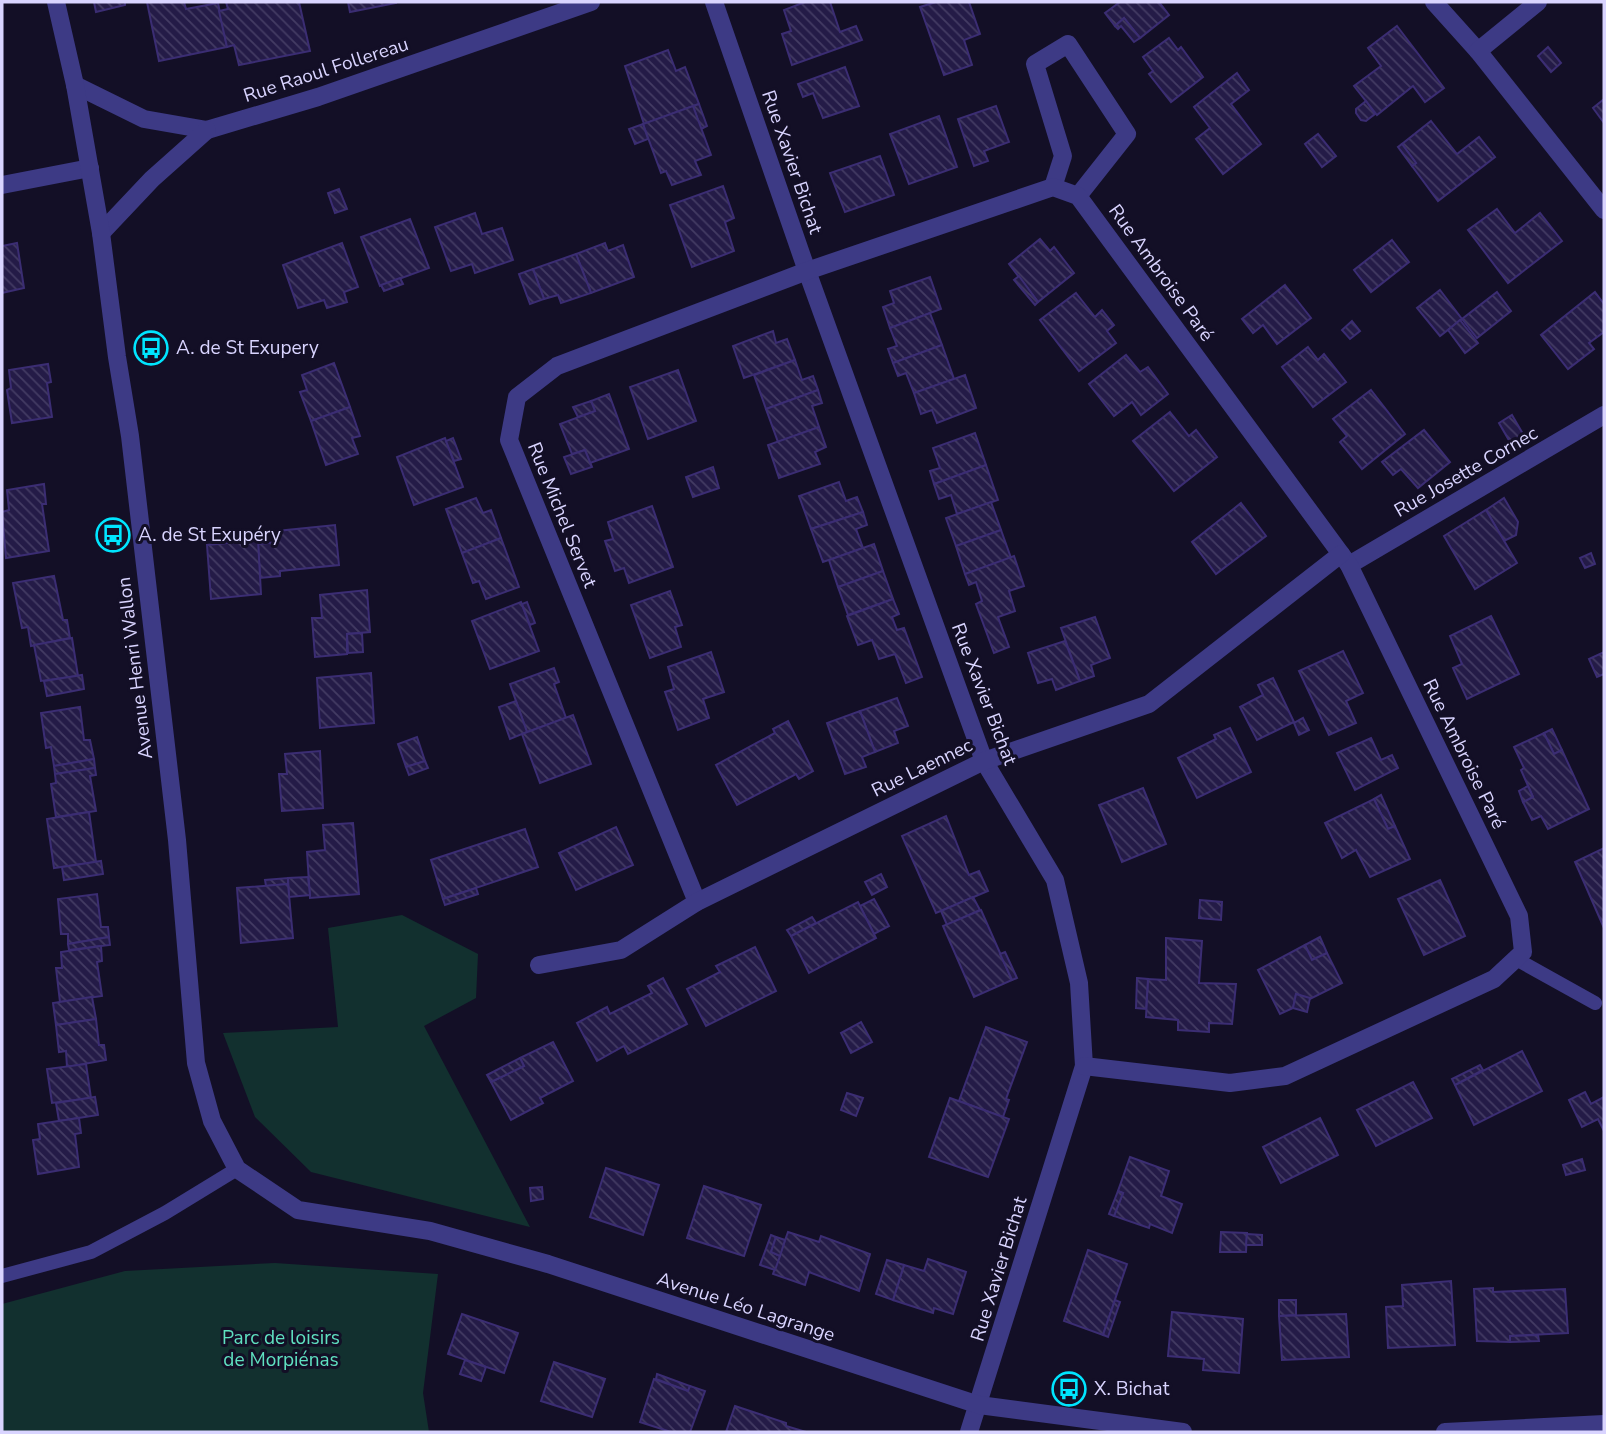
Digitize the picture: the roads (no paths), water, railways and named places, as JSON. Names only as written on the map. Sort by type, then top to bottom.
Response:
[{"type":"street","name":"Avenue Henri Wallon","points":[[56,2],[90,168],[130,436],[175,826],[196,1063],[212,1121],[237,1169],[298,1210]]},
{"type":"street","name":"Rue Raoul Follereau","points":[[75,85],[144,119],[206,130],[318,97],[591,2]]},
{"type":"street","name":"Rue Xavier Bichat","points":[[714,2],[807,271],[984,761],[1055,880],[1079,983],[1084,1066],[970,1432]]},
{"type":"street","points":[[1434,2],[1478,51],[1604,210]]},
{"type":"street","points":[[1478,51],[1538,2]]},
{"type":"street","points":[[807,271],[1053,187],[1078,196],[1127,134],[1068,44],[1035,64],[1063,156],[1053,187]]},
{"type":"street","points":[[101,233],[152,179],[206,130]]},
{"type":"street","points":[[2,185],[90,168]]},
{"type":"street","name":"Rue Ambroise Paré","points":[[1078,196],[1345,559],[1519,916],[1523,952],[1516,959]]},
{"type":"street","name":"Rue Michel Servet","points":[[697,902],[509,440],[517,397],[558,366],[807,271]]},
{"type":"street","name":"Rue Josette Cornec","points":[[1345,559],[1604,415]]},
{"type":"street","name":"Rue Laennec","points":[[539,965],[621,950],[697,902],[984,761],[1149,704],[1345,559]]},
{"type":"street","points":[[1084,1066],[1230,1083],[1285,1076],[1494,979],[1516,959]]},
{"type":"street","name":"Avenue Léo Lagrange","points":[[298,1210],[430,1231],[548,1264],[979,1405],[1183,1432]]},
{"type":"street","points":[[1445,1432],[1604,1424]]},
{"type":"lane","points":[[1516,959],[1595,1003]]},
{"type":"lane","points":[[2,1276],[92,1252],[165,1213],[237,1169]]},
{"type":"place","name":"A. de St Exupery","points":[[151,348]]},
{"type":"place","name":"A. de St Exupéry","points":[[113,535]]},
{"type":"place","name":"X. Bichat","points":[[1069,1389]]},
{"type":"park label","name":"Parc de loisirs de Morpiénas","points":[[281,1349]]}]
